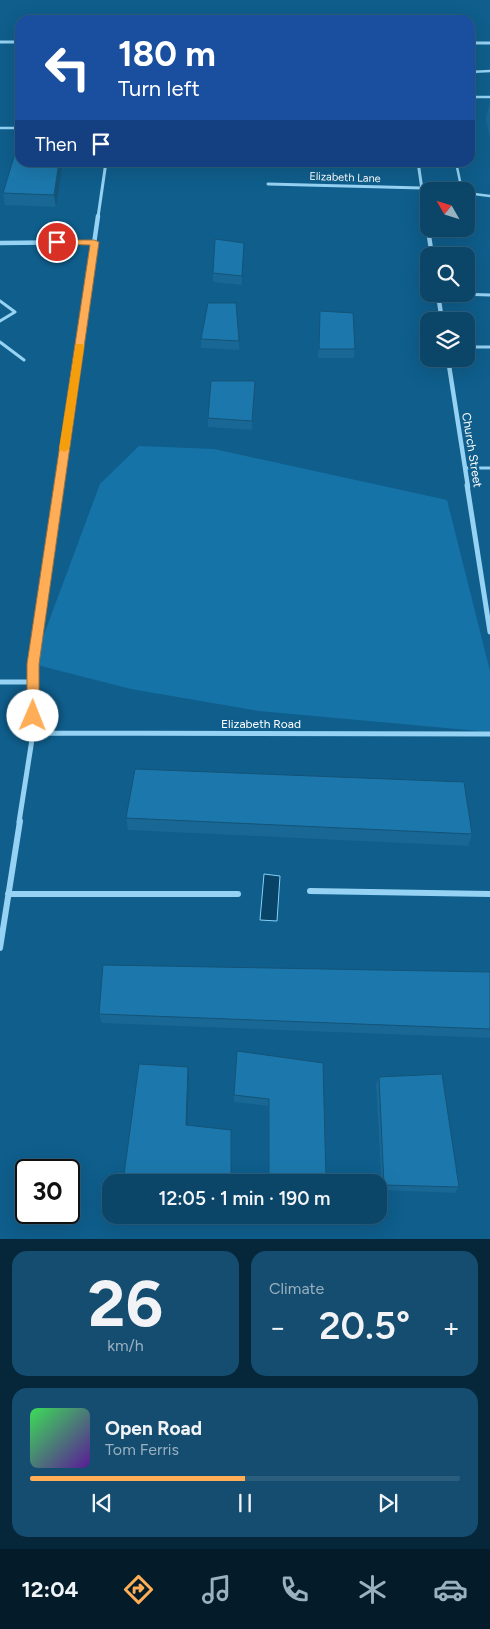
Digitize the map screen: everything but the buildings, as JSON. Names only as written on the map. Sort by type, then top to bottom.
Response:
[{"type":"street","points":[[0,42],[15,42]]},
{"type":"street","points":[[475,43],[490,43]]},
{"type":"street","points":[[0,948],[32,734],[33,664],[105,167]]},
{"type":"street","points":[[419,167],[421,182]]},
{"type":"street","name":"Elizabeth Lane","points":[[268,184],[420,188]]},
{"type":"street","points":[[0,243],[94,242]]},
{"type":"street","name":"Church Street","points":[[449,367],[490,632]]},
{"type":"street","points":[[0,682],[33,682]]},
{"type":"street","name":"Elizabeth Road","points":[[32,734],[490,734]]},
{"type":"street","points":[[310,891],[490,894]]},
{"type":"street","points":[[8,894],[238,894]]},
{"type":"lane","points":[[475,72],[490,71]]},
{"type":"lane","points":[[475,96],[490,97]]},
{"type":"lane","points":[[0,128],[15,128]]},
{"type":"lane","points":[[457,167],[460,182]]},
{"type":"lane","points":[[475,194],[490,196]]},
{"type":"lane","points":[[475,295],[490,295]]},
{"type":"lane","points":[[0,301],[15,312],[0,321]]},
{"type":"lane","points":[[0,342],[24,360]]},
{"type":"lane","points":[[475,347],[490,347]]},
{"type":"lane","points":[[465,468],[490,468]]},
{"type":"shaded area","points":[[139,446],[214,449],[447,500],[490,671],[490,732],[259,711],[131,689],[33,664],[100,484]]},
{"type":"shaded area","points":[[264,874],[280,876],[277,921],[260,920]]},
{"type":"slow traffic","points":[[64,449],[79,347]]},
{"type":"route","points":[[33,716],[33,664],[94,242],[57,242]]}]
